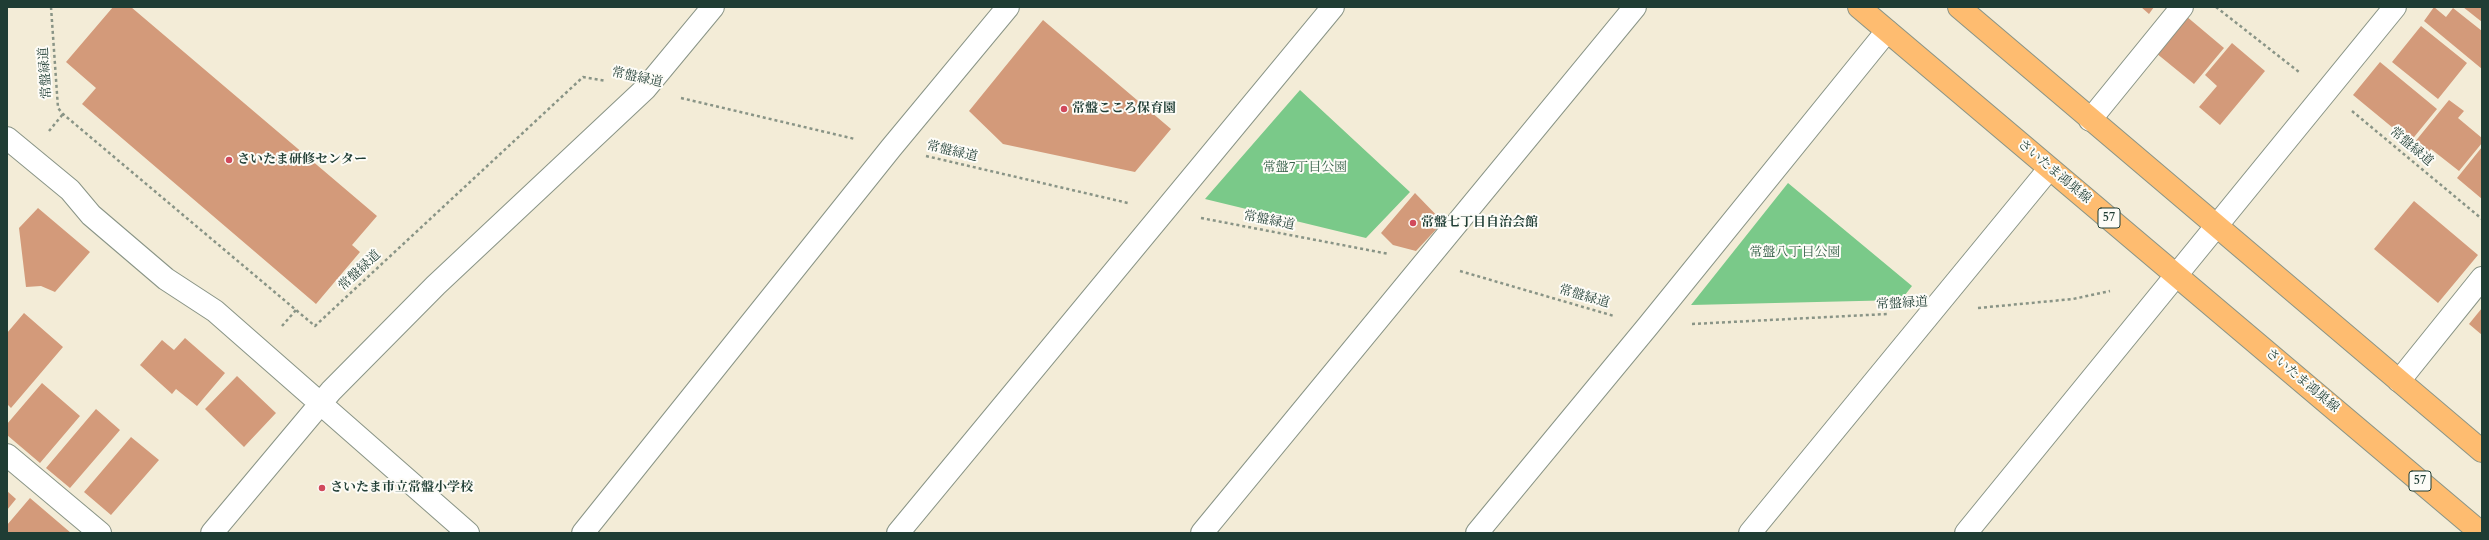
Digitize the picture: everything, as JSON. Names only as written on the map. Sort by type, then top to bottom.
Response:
[{"type":"main road","name":"さいたま鴻巣線","points":[[1859,7],[2049,169],[2178,275],[2481,533]]},
{"type":"main road","points":[[1959,7],[2090,120],[2482,451]]},
{"type":"street","points":[[212,533],[320,404],[436,285],[645,89],[713,7]]},
{"type":"street","points":[[583,533],[891,148],[1008,7]]},
{"type":"street","points":[[898,533],[1332,7]]},
{"type":"street","points":[[1202,533],[1636,7]]},
{"type":"street","points":[[2090,120],[2182,7]]},
{"type":"street","points":[[1966,533],[2178,275],[2395,7]]},
{"type":"street","points":[[1477,533],[1648,326],[1887,31]]},
{"type":"street","points":[[7,138],[70,190],[91,215],[166,278],[215,311],[468,533]]},
{"type":"street","points":[[1750,533],[2049,169]]},
{"type":"street","points":[[2399,381],[2482,278]]},
{"type":"street","points":[[7,455],[100,533]]},
{"type":"path","name":"常盤緑道","points":[[51,7],[58,108],[63,114],[315,326],[583,77],[645,89],[891,148],[1165,211],[1426,261],[1648,326],[1932,312],[2073,299],[2110,291]]},
{"type":"path","points":[[2216,7],[2304,76]]},
{"type":"path","name":"常盤緑道","points":[[2327,91],[2482,219]]},
{"type":"path","points":[[45,136],[63,114]]},
{"type":"path","points":[[281,327],[296,310]]},
{"type":"green space","name":"常盤7丁目公園","points":[[1300,90],[1410,192],[1366,238],[1205,199]]},
{"type":"green space","name":"常盤八丁目公園","points":[[1788,183],[1912,286],[1901,300],[1691,305]]},
{"type":"building","name":"さいたま研修センター","points":[[113,7],[131,7],[377,216],[352,245],[360,252],[316,304],[82,104],[96,88],[66,62]]},
{"type":"building","points":[[2141,7],[2154,7],[2149,14]]},
{"type":"building","points":[[2434,7],[2446,17],[2453,8],[2482,31],[2482,69],[2424,21]]},
{"type":"building","points":[[2463,7],[2482,7],[2482,22]]},
{"type":"building","points":[[2186,16],[2224,48],[2194,84],[2156,53]]},
{"type":"building","points":[[1043,20],[1171,129],[1135,172],[1003,144],[969,111]]},
{"type":"building","points":[[2421,26],[2467,63],[2438,99],[2392,62]]},
{"type":"building","points":[[2232,43],[2265,71],[2220,125],[2199,107],[2217,86],[2205,75]]},
{"type":"building","points":[[2380,62],[2437,109],[2410,142],[2353,95]]},
{"type":"building","points":[[2449,100],[2464,111],[2458,118],[2482,138],[2482,143],[2459,171],[2431,149],[2427,154],[2414,143]]},
{"type":"building","points":[[2482,147],[2482,199],[2457,178]]},
{"type":"building","points":[[1415,193],[1443,222],[1416,251],[1393,245],[1381,233]]},
{"type":"building","points":[[2414,201],[2478,255],[2438,303],[2374,249]]},
{"type":"building","points":[[38,208],[90,252],[55,292],[41,286],[26,287],[19,228]]},
{"type":"building","points":[[2482,308],[2482,335],[2469,324]]},
{"type":"building","points":[[24,313],[63,347],[11,408],[7,404],[7,333]]},
{"type":"building","points":[[185,338],[225,373],[197,406],[176,389],[172,394],[140,365],[162,340],[174,350]]},
{"type":"building","points":[[237,376],[276,413],[244,447],[205,409]]},
{"type":"building","points":[[42,383],[80,416],[40,463],[7,435],[7,424]]},
{"type":"building","points":[[96,409],[120,430],[70,488],[46,468]]},
{"type":"building","points":[[131,437],[159,460],[111,515],[84,492]]},
{"type":"building","points":[[7,491],[16,499],[7,510]]},
{"type":"building","points":[[30,498],[71,533],[7,533],[7,525]]},
{"type":"place","name":"常盤こころ保育園","points":[[1064,109]]},
{"type":"place","name":"さいたま研修センター","points":[[229,160]]},
{"type":"place","name":"常盤七丁目自治会館","points":[[1413,223]]},
{"type":"place","name":"さいたま市立常盤小学校","points":[[322,488]]}]
